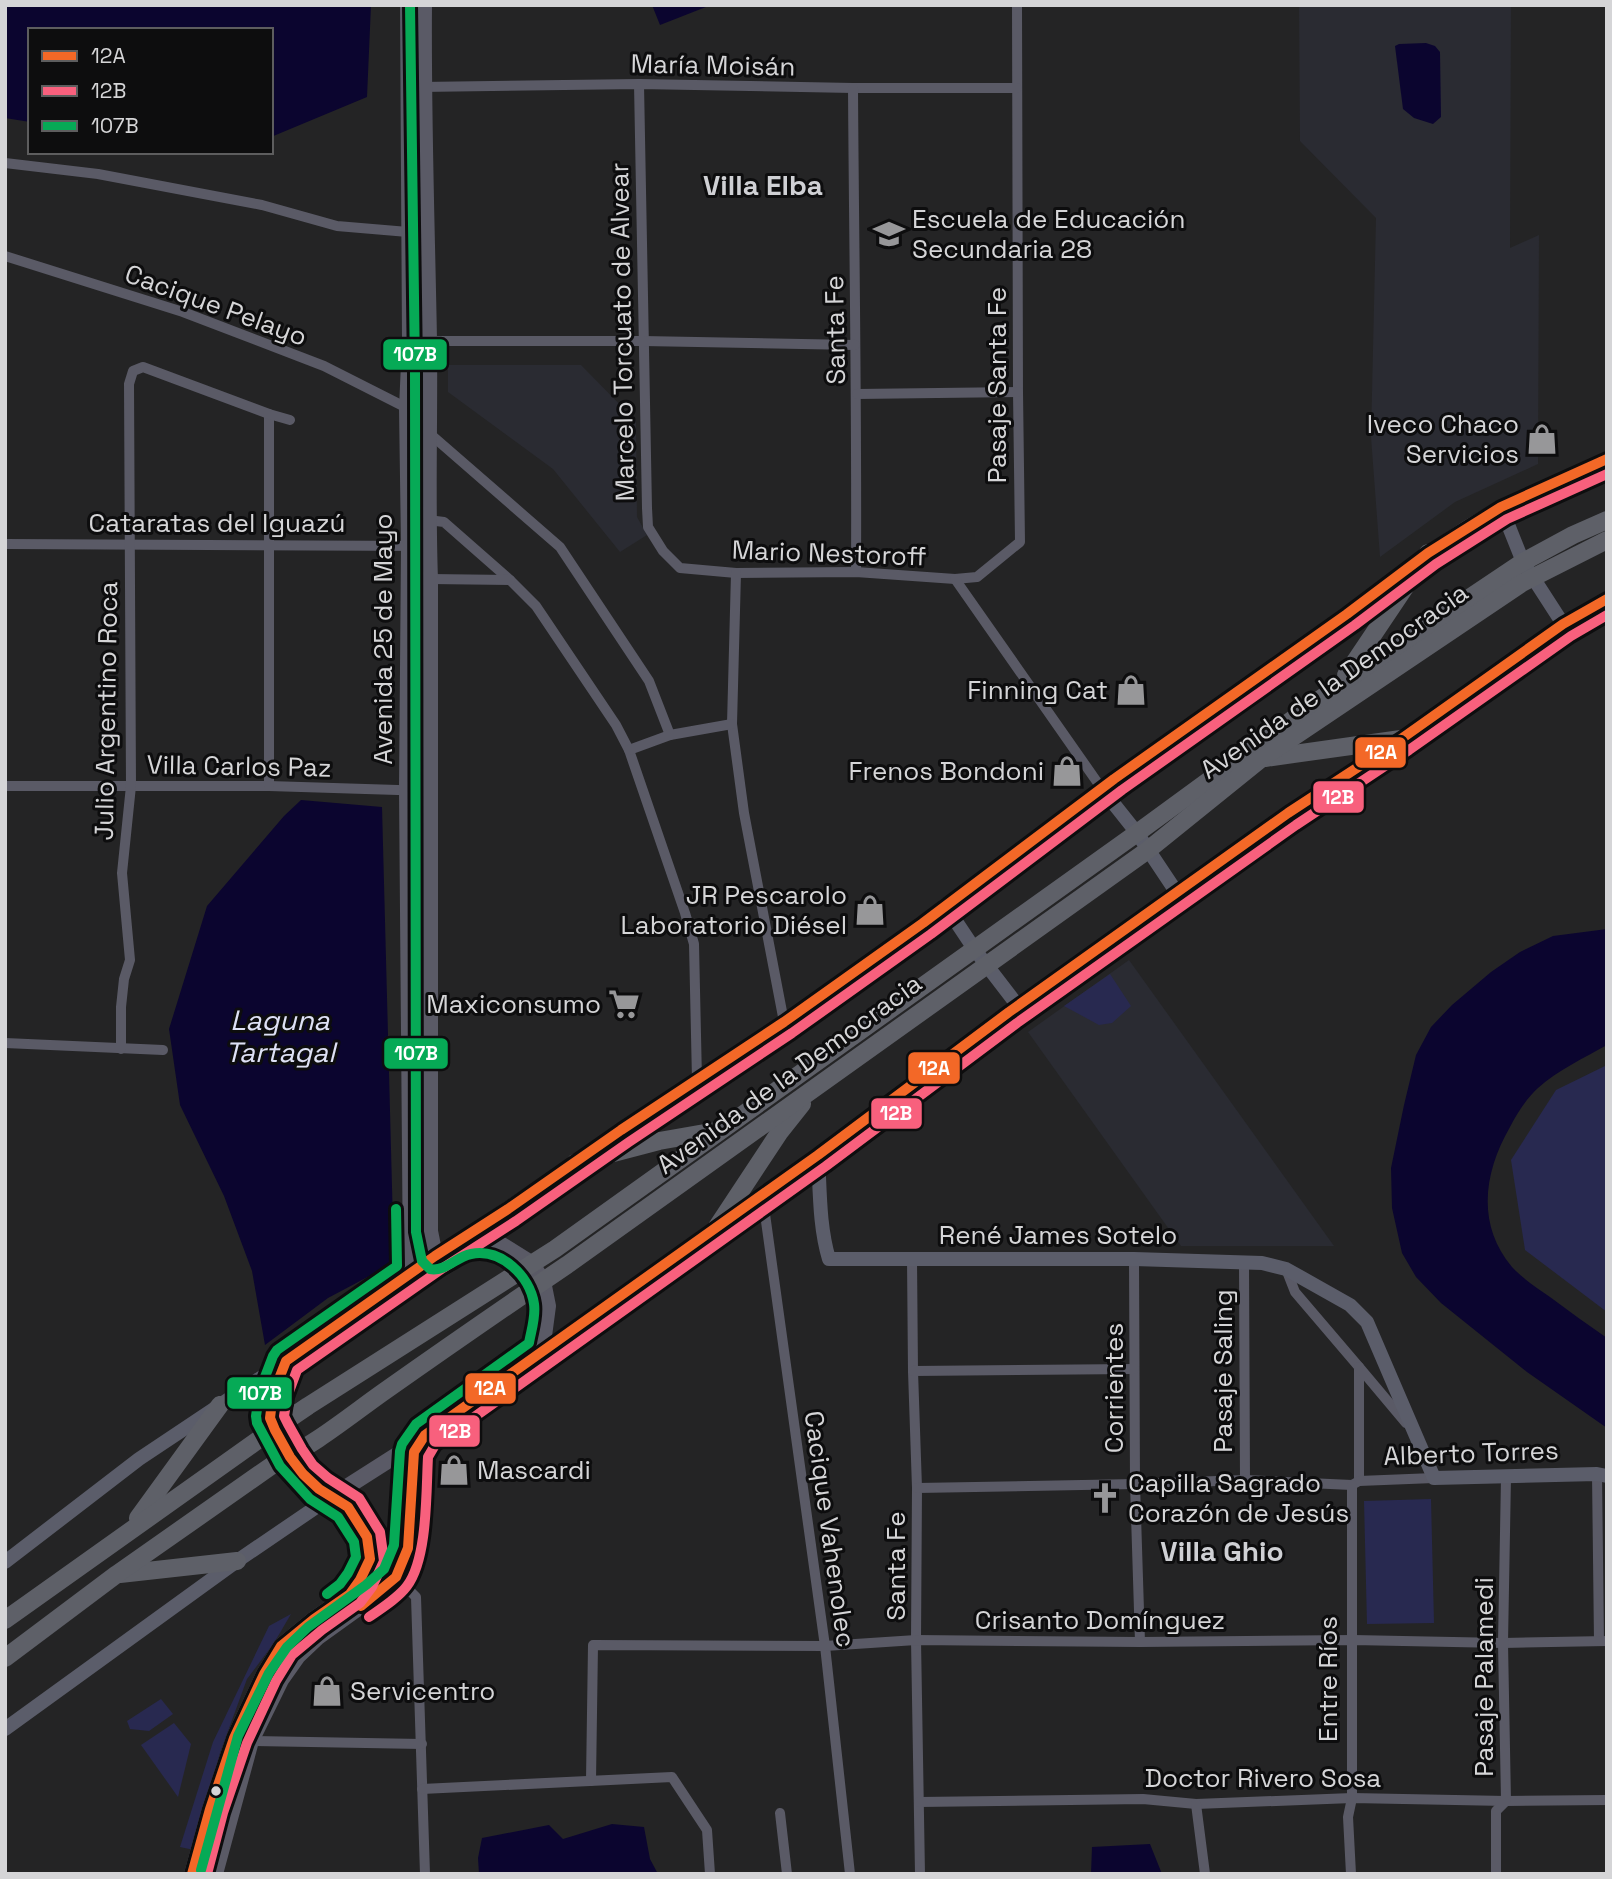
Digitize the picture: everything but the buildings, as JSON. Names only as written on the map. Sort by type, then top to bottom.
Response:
[{"type":"highway","name":"Avenida de la Democracia","points":[[5,1620],[308,1406],[555,1250],[1137,834],[1340,684],[1523,562],[1607,520]]},
{"type":"highway","name":"Avenida de la Democracia","points":[[5,1658],[117,1574],[543,1281],[1148,850],[1262,758],[1522,583],[1607,540]]},
{"type":"highway","points":[[1340,684],[1428,553]]},
{"type":"highway","points":[[1262,758],[1401,739]]},
{"type":"highway","points":[[717,1227],[779,1133],[823,1081]]},
{"type":"highway","points":[[575,1163],[659,1141],[723,1130]]},
{"type":"highway","points":[[124,1535],[152,1501],[220,1405]]},
{"type":"highway","points":[[117,1574],[237,1562]]},
{"type":"main road","name":"Avenida 25 de Mayo","points":[[408,5],[416,87],[429,341],[429,1231],[435,1256]]},
{"type":"main road","name":"Avenida 25 de Mayo","points":[[411,1273],[407,790],[407,408],[410,341],[408,232],[416,87],[424,5]]},
{"type":"main road","points":[[192,1874],[234,1738],[264,1674],[281,1646],[350,1594],[370,1559],[367,1537],[358,1520],[348,1507],[331,1497],[319,1489],[290,1457],[275,1430],[271,1418],[273,1394],[286,1361],[452,1246],[484,1239],[502,1245],[531,1263],[543,1281],[548,1306],[542,1351],[425,1435],[331,1497]]},
{"type":"main road","points":[[215,1874],[251,1741],[281,1680],[298,1656],[318,1637],[375,1596],[396,1577],[408,1548],[414,1452],[425,1435]]},
{"type":"street","name":"Pasaje Santa Fe","points":[[977,577],[1020,542],[1017,392],[1017,5]]},
{"type":"street","name":"María Moisán","points":[[416,87],[639,84],[1017,88]]},
{"type":"street","name":"Marcelo Torcuato de Alvear","points":[[639,84],[648,527],[663,551],[680,568]]},
{"type":"street","name":"Santa Fe","points":[[853,88],[857,394],[856,572]]},
{"type":"street","points":[[5,163],[98,174],[262,205],[337,226],[408,232]]},
{"type":"street","name":"Cacique Pelayo","points":[[5,256],[183,312],[324,366],[407,408]]},
{"type":"street","points":[[410,341],[855,345]]},
{"type":"street","name":"Julio Argentino Roca","points":[[121,1049],[121,1007],[124,979],[130,960],[122,873],[131,786],[129,384],[134,372],[142,367],[270,414]]},
{"type":"street","points":[[857,394],[1017,392]]},
{"type":"street","points":[[269,786],[270,414],[290,420]]},
{"type":"street","points":[[429,433],[560,547],[649,681],[670,736]]},
{"type":"street","name":"Avenida de la Democracia","points":[[452,1246],[784,1022],[1428,553],[1501,506],[1607,459]]},
{"type":"street","points":[[1501,506],[1523,562],[1563,624]]},
{"type":"street","points":[[428,520],[444,522],[536,606],[616,725],[629,750],[694,944],[697,1080]]},
{"type":"street","name":"Cataratas del Iguazú","points":[[5,544],[429,545]]},
{"type":"street","name":"Mario Nestoroff","points":[[680,568],[736,573],[856,572],[955,579],[977,577]]},
{"type":"street","points":[[736,573],[732,724],[744,813],[784,1022]]},
{"type":"street","points":[[430,579],[510,580]]},
{"type":"street","points":[[955,579],[1177,892]]},
{"type":"street","points":[[542,1351],[818,1155],[1018,1006],[1288,813],[1401,739],[1563,624],[1607,598]]},
{"type":"street","points":[[629,750],[670,736],[732,724]]},
{"type":"street","name":"Villa Carlos Paz","points":[[5,786],[269,786],[430,791]]},
{"type":"street","points":[[945,905],[1018,1006]]},
{"type":"street","points":[[5,1043],[163,1050]]},
{"type":"street","name":"René James Sotelo","points":[[818,1155],[825,1247],[829,1259],[1134,1259],[1262,1262],[1286,1269]]},
{"type":"street","name":"Cacique Vahenolec","points":[[767,1190],[765,1214],[825,1646],[850,1874]]},
{"type":"street","name":"Santa Fe","points":[[912,1259],[920,1874]]},
{"type":"street","name":"Corrientes","points":[[1134,1259],[1135,1484],[1140,1642]]},
{"type":"street","name":"Pasaje Saling","points":[[1244,1262],[1245,1480]]},
{"type":"street","points":[[1286,1269],[1296,1292],[1413,1432]]},
{"type":"street","points":[[1286,1269],[1350,1305],[1367,1322],[1434,1478]]},
{"type":"street","points":[[5,1562],[139,1459],[286,1361]]},
{"type":"street","name":"Entre Ríos","points":[[1351,1874],[1348,1816],[1352,1798],[1355,1483],[1359,1367]]},
{"type":"street","points":[[913,1371],[1134,1369]]},
{"type":"street","points":[[1602,1475],[1603,1641]]},
{"type":"street","name":"Alberto Torres","points":[[917,1488],[1245,1480],[1355,1483],[1434,1478],[1602,1475]]},
{"type":"street","name":"Pasaje Palamedi","points":[[1496,1874],[1496,1811],[1506,1801],[1503,1643],[1506,1477]]},
{"type":"street","points":[[5,1729],[331,1497]]},
{"type":"street","points":[[396,1577],[416,1597],[425,1874]]},
{"type":"street","name":"Crisanto Domínguez","points":[[591,1781],[593,1645],[825,1646],[916,1640],[1353,1640],[1503,1643],[1603,1641]]},
{"type":"street","points":[[234,1738],[251,1741],[422,1744]]},
{"type":"street","points":[[422,1789],[672,1777],[708,1830],[710,1874]]},
{"type":"street","name":"Doctor Rivero Sosa","points":[[919,1802],[1143,1799],[1196,1804],[1352,1798],[1607,1800]]},
{"type":"street","points":[[1196,1804],[1205,1874]]},
{"type":"street","points":[[780,1813],[787,1874]]},
{"type":"shaded area","points":[[1299,5],[1511,5],[1510,248],[1539,235],[1538,464],[1455,502],[1380,557],[1371,437],[1376,218],[1300,141]]},
{"type":"shaded area","points":[[415,355],[423,355],[422,520],[414,520]]},
{"type":"shaded area","points":[[448,365],[581,365],[636,421],[637,517],[647,535],[620,552],[553,469],[448,392]]},
{"type":"shaded area","points":[[415,571],[423,571],[422,768],[414,768]]},
{"type":"shaded area","points":[[419,810],[423,813],[421,1233],[416,814]]},
{"type":"shaded area","points":[[1129,960],[1334,1246],[1181,1246],[1028,1032]]},
{"type":"shaded area","points":[[1110,974],[1131,1006],[1112,1023],[1099,1025],[1064,1006]]},
{"type":"shaded area","points":[[1607,1065],[1607,1312],[1525,1250],[1511,1160],[1556,1090]]},
{"type":"shaded area","points":[[1431,1499],[1434,1623],[1367,1624],[1364,1501]]},
{"type":"shaded area","points":[[291,1614],[274,1643],[247,1679],[220,1753],[194,1850],[180,1847],[213,1742],[269,1626]]},
{"type":"shaded area","points":[[161,1699],[173,1714],[149,1731],[130,1729],[127,1721]]},
{"type":"shaded area","points":[[174,1723],[191,1744],[178,1797],[141,1745]]},
{"type":"water","points":[[5,5],[371,5],[367,97],[273,136],[273,28],[28,28],[28,122],[5,118]]},
{"type":"water","points":[[652,5],[711,5],[660,25]]},
{"type":"water","points":[[1426,43],[1435,46],[1440,52],[1441,117],[1433,124],[1414,118],[1403,109],[1395,46]]},
{"type":"water","name":"Laguna Tartagal","points":[[301,800],[382,807],[394,1263],[328,1298],[265,1345],[252,1271],[224,1196],[180,1105],[169,1029],[207,906],[284,816]]},
{"type":"water","points":[[1607,929],[1607,1045],[1554,1076],[1526,1101],[1501,1144],[1494,1162],[1488,1198],[1493,1233],[1512,1267],[1607,1338],[1607,1428],[1527,1372],[1441,1303],[1416,1277],[1402,1253],[1392,1208],[1391,1168],[1416,1055],[1431,1027],[1491,972],[1520,952],[1553,936]]},
{"type":"water","points":[[612,1824],[644,1827],[650,1859],[658,1874],[479,1874],[478,1858],[482,1838],[549,1825],[563,1839]]},
{"type":"water","points":[[1150,1844],[1162,1874],[1091,1874],[1092,1847]]},
{"type":"transit line","name":"107B","points":[[201,1870],[238,1736],[269,1673],[287,1647],[308,1627],[384,1569],[394,1545],[402,1444],[416,1424],[529,1343],[534,1319],[534,1304],[527,1284],[512,1266],[493,1255],[482,1253],[471,1254],[441,1268],[430,1269],[422,1261],[416,1232],[415,370],[410,5]]},
{"type":"transit line","name":"12A","points":[[192,1874],[234,1738],[264,1674],[281,1646],[350,1594],[370,1559],[367,1537],[348,1507],[319,1489],[303,1474],[275,1430],[270,1418],[273,1394],[286,1361],[435,1256],[784,1022],[923,923],[1114,779],[1347,614],[1428,553],[1501,507],[1607,459]]},
{"type":"transit line","name":"12B","points":[[207,1874],[223,1813],[247,1743],[276,1681],[292,1655],[360,1603],[372,1587],[384,1561],[380,1532],[359,1498],[313,1465],[284,1416],[287,1397],[297,1370],[443,1268],[792,1033],[931,934],[1122,790],[1355,625],[1436,564],[1507,519],[1607,474]]},
{"type":"transit line","name":"12A","points":[[361,1606],[396,1577],[408,1548],[414,1452],[425,1435],[818,1155],[1009,1012],[1288,813],[1401,739],[1563,624],[1607,599]]},
{"type":"transit line","name":"12B","points":[[369,1617],[399,1595],[414,1574],[425,1524],[428,1457],[435,1445],[826,1166],[1017,1023],[1296,825],[1409,750],[1571,636],[1607,615]]},
{"type":"transit line","name":"107B","points":[[327,1594],[340,1584],[348,1573],[356,1557],[354,1542],[338,1517],[310,1499],[280,1466],[257,1423],[260,1390],[277,1350],[397,1266],[396,1209]]},
{"type":"place","name":"Escuela de Educación Secundaria 28","points":[[889,234]]},
{"type":"place","name":"Iveco Chaco Servicios","points":[[1542,439]]},
{"type":"place","name":"Finning Cat","points":[[1131,690]]},
{"type":"place","name":"Frenos Bondoni","points":[[1067,771]]},
{"type":"place","name":"JR Pescarolo Laboratorio Diésel","points":[[870,910]]},
{"type":"place","name":"Maxiconsumo","points":[[624,1004]]},
{"type":"place","name":"Mascardi","points":[[454,1470]]},
{"type":"place","name":"Capilla Sagrado Corazón de Jesús","points":[[1105,1498]]},
{"type":"place","name":"Servicentro","points":[[327,1691]]},
{"type":"district","name":"Villa Elba","points":[[763,185]]},
{"type":"district","name":"Villa Ghio","points":[[1222,1551]]}]
